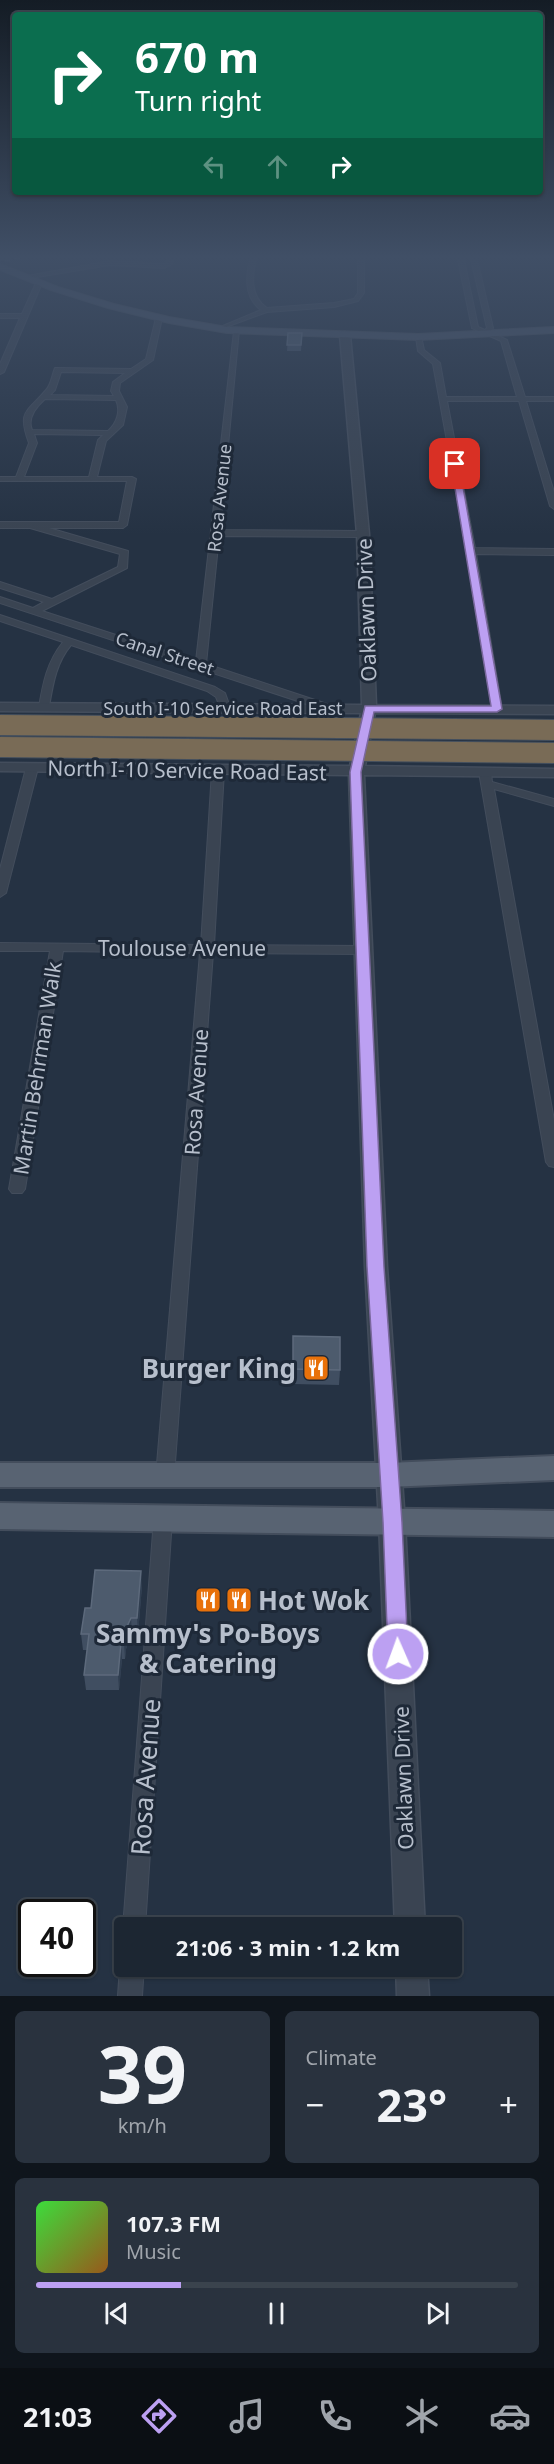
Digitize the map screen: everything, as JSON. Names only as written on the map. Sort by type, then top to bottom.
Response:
[{"type":"highway","points":[[0,725],[554,730]]},
{"type":"highway","points":[[0,747],[554,753]]},
{"type":"main road","points":[[0,1475],[388,1475],[554,1468]]},
{"type":"main road","points":[[0,1516],[554,1524]]},
{"type":"street","points":[[0,372],[10,348]]},
{"type":"street","points":[[92,479],[99,449],[108,433],[119,425],[123,407],[115,391],[117,382],[149,360],[152,348]]},
{"type":"street","name":"Rosa Avenue","points":[[201,665],[235,348]]},
{"type":"street","name":"Oaklawn Drive","points":[[346,348],[363,534],[369,708],[356,772],[376,1267],[392,1522],[410,1917]]},
{"type":"street","points":[[420,348],[436,363],[471,551],[497,709]]},
{"type":"street","points":[[506,348],[554,506]]},
{"type":"street","points":[[20,478],[33,443],[31,432],[26,424],[32,407],[51,390],[58,370],[131,371]]},
{"type":"street","points":[[44,397],[117,398]]},
{"type":"street","points":[[443,399],[554,399]]},
{"type":"street","points":[[31,432],[108,433]]},
{"type":"street","points":[[0,479],[132,479],[123,525],[0,525]]},
{"type":"street","points":[[32,525],[125,553],[122,568],[34,611]]},
{"type":"street","points":[[216,533],[363,534]]},
{"type":"street","points":[[471,551],[554,552]]},
{"type":"street","points":[[0,585],[52,602]]},
{"type":"street","name":"Canal Street","points":[[0,600],[329,708]]},
{"type":"street","name":"Canal Street","points":[[0,618],[211,689],[221,695],[225,707]]},
{"type":"street","points":[[44,707],[50,669],[57,655],[69,641]]},
{"type":"street","name":"South I-10 Service Road East","points":[[0,707],[554,710]]},
{"type":"street","name":"Rosa Avenue","points":[[165,1476],[207,948],[218,771],[225,707]]},
{"type":"street","name":"North I-10 Service Road East","points":[[0,767],[356,772],[486,778],[554,773]]},
{"type":"street","points":[[0,893],[32,768]]},
{"type":"street","points":[[486,778],[554,803]]},
{"type":"street","points":[[486,778],[554,1162]]},
{"type":"street","name":"Toulouse Avenue","points":[[0,947],[364,950]]},
{"type":"street","name":"Martin Behrman Walk","points":[[17,1189],[57,947]]},
{"type":"street","name":"Rosa Avenue","points":[[135,1917],[163,1519]]},
{"type":"street","points":[[130,1996],[131,1977]]},
{"type":"street","points":[[412,1977],[413,1996]]},
{"type":"building","points":[[293,1336],[340,1337],[340,1370],[293,1369]]},
{"type":"building","points":[[95,1570],[141,1571],[137,1618],[131,1618],[124,1633],[118,1675],[84,1675],[89,1634],[81,1634],[85,1608],[91,1608]]},
{"type":"place","name":"Burger King","points":[[316,1368]]},
{"type":"place","name":"Sammy's Po-Boys & Catering","points":[[208,1600]]},
{"type":"place","name":"Hot Wok","points":[[239,1600]]},
{"type":"route","points":[[398,1654],[376,1267],[356,772],[369,708],[497,709],[455,464]]}]
